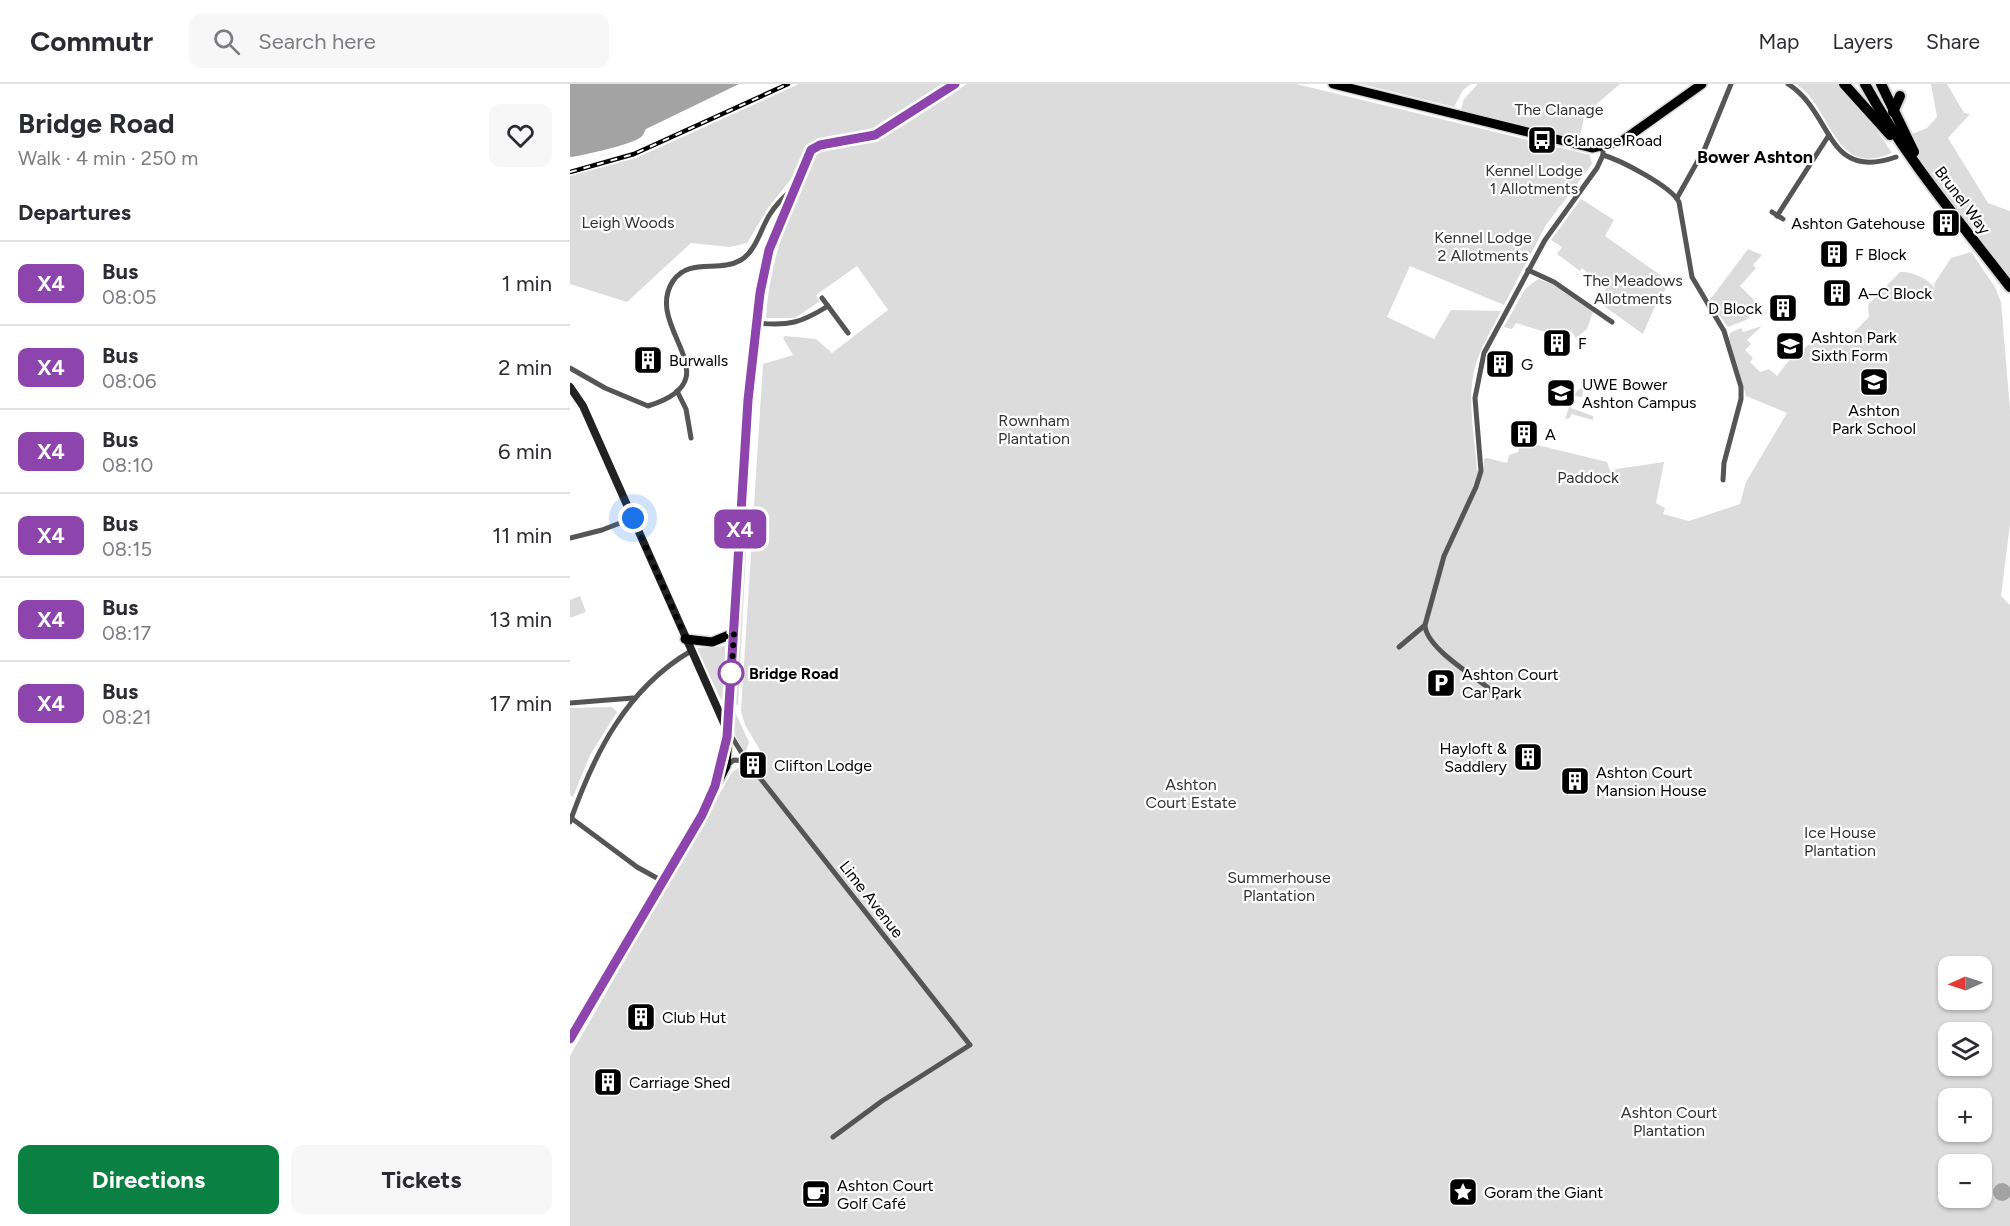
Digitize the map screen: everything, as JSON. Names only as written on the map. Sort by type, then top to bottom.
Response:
[{"type":"highway","points":[[1844,84],[1919,166]]},
{"type":"highway","name":"Brunel Way","points":[[1865,84],[1894,131],[2008,284],[2010,292]]},
{"type":"highway","name":"Brunel Way","points":[[1870,84],[1894,131]]},
{"type":"highway","points":[[1881,84],[1893,112],[1908,137],[1919,166]]},
{"type":"highway","points":[[1893,112],[1900,96]]},
{"type":"main road","points":[[570,1039],[664,882],[726,766],[748,400],[769,250],[792,190],[811,150],[820,145],[875,135],[955,84]]},
{"type":"main road","points":[[1333,84],[1603,151],[1622,141],[1702,84]]},
{"type":"main road","points":[[570,387],[583,406],[727,733],[715,786]]},
{"type":"main road","points":[[686,639],[712,642],[734,633]]},
{"type":"street","points":[[1723,480],[1724,463],[1741,399],[1741,387],[1724,331],[1692,277],[1677,198],[1705,148],[1731,84]]},
{"type":"street","points":[[1788,84],[1808,100],[1829,135],[1844,153],[1859,163],[1874,164],[1896,157]]},
{"type":"street","points":[[1777,216],[1829,135]]},
{"type":"street","points":[[1496,697],[1491,690],[1436,647],[1425,632],[1444,556],[1476,487],[1481,471],[1475,398],[1481,363],[1490,339],[1549,233],[1597,168],[1603,151],[1677,198]]},
{"type":"street","points":[[570,368],[605,388],[648,406],[677,391],[686,382],[688,371],[666,310],[665,303],[673,281],[689,268],[742,260],[750,252],[769,214],[792,190]]},
{"type":"street","points":[[1528,270],[1554,282],[1612,322]]},
{"type":"street","points":[[822,298],[848,333]]},
{"type":"street","points":[[757,323],[789,325],[802,321],[828,306]]},
{"type":"street","points":[[677,391],[689,420],[691,438]]},
{"type":"street","points":[[570,538],[633,518]]},
{"type":"street","points":[[1399,647],[1421,631],[1425,625]]},
{"type":"street","points":[[664,882],[637,867],[571,820],[592,765],[609,732],[633,698],[675,661],[691,651]]},
{"type":"street","points":[[570,703],[633,698]]},
{"type":"street","points":[[726,766],[734,760],[747,762],[727,733]]},
{"type":"street","name":"Lime Avenue","points":[[753,769],[970,1045],[882,1101],[833,1137]]},
{"type":"green space","name":"Leigh Woods","points":[[799,84],[947,84],[873,132],[808,144],[795,174],[768,208],[747,243],[730,247],[691,243],[627,302],[570,284],[570,176],[636,158]]},
{"type":"green space","name":"Ashton Court Estate","points":[[967,84],[1296,84],[1590,155],[1592,164],[1546,225],[1504,305],[1410,266],[1387,317],[1434,339],[1451,310],[1501,311],[1479,356],[1472,383],[1471,408],[1477,470],[1483,471],[1484,459],[1487,458],[1507,463],[1509,455],[1518,452],[1521,441],[1607,462],[1610,470],[1664,462],[1656,503],[1665,508],[1663,514],[1689,521],[1740,504],[1746,482],[1787,413],[1746,396],[1729,338],[1730,333],[1741,328],[1743,332],[1762,326],[1747,340],[1751,344],[1745,350],[1753,358],[1750,362],[1760,372],[1769,369],[1777,376],[1804,341],[1803,349],[1825,332],[1825,339],[1833,340],[1845,338],[1854,332],[1869,317],[1868,305],[1900,272],[1920,276],[1935,289],[1934,284],[1951,258],[1971,252],[1995,287],[2001,302],[2010,410],[2010,524],[2001,596],[2010,605],[2010,1226],[570,1226],[570,1056],[732,772],[748,763],[760,750],[745,725],[741,711],[763,364],[793,355],[783,338],[785,336],[816,339],[832,353],[888,310],[857,266],[816,295],[820,301],[795,318],[766,318],[772,274],[783,234],[816,153],[883,138]]},
{"type":"green space","points":[[1361,84],[1471,84],[1463,90],[1454,107]]},
{"type":"green space","name":"The Clanage","points":[[1478,84],[1620,84],[1585,114],[1579,140],[1461,110],[1464,99]]},
{"type":"green space","points":[[1796,84],[1840,84],[1860,106],[1892,153],[1872,158],[1857,157],[1845,149],[1808,95]]},
{"type":"green space","points":[[1931,84],[1947,84],[1964,113],[1970,114],[1948,138],[1988,203],[2010,211],[2010,279],[1917,159],[1912,134],[1927,128],[1937,117]]},
{"type":"green space","name":"The Meadows Allotments","points":[[1581,199],[1614,220],[1605,236],[1670,282],[1655,306],[1643,334],[1601,304],[1605,298],[1602,295],[1606,289],[1582,268],[1580,271],[1557,254],[1562,247],[1551,240]]},
{"type":"green space","points":[[1748,249],[1762,255],[1753,265],[1756,268],[1740,286],[1761,307],[1746,320],[1728,327],[1709,301]]},
{"type":"green space","points":[[1538,279],[1552,284],[1593,312],[1587,329],[1576,338],[1571,331],[1563,337],[1516,323],[1512,329],[1504,327],[1525,289]]},
{"type":"green space","points":[[761,330],[753,422],[738,705],[733,704],[747,455]]},
{"type":"green space","points":[[1585,384],[1582,397],[1574,396],[1571,408],[1593,416],[1593,420],[1571,414],[1570,418],[1565,419],[1573,395]]},
{"type":"green space","points":[[580,596],[586,612],[570,618],[570,600]]},
{"type":"green space","points":[[725,646],[725,702],[720,698],[697,648]]},
{"type":"green space","points":[[612,707],[617,712],[590,755],[573,797],[570,795],[570,708]]},
{"type":"green space","points":[[734,710],[749,742],[745,753],[733,732]]},
{"type":"shaded area","points":[[570,84],[739,84],[646,129],[636,140],[570,157]]},
{"type":"shaded area","points":[[2002,1183],[2008,1186],[2011,1192],[2008,1198],[2002,1201],[1996,1198],[1993,1192],[1996,1186]]},
{"type":"railway","points":[[570,172],[634,154],[788,84]]},
{"type":"bus line","name":"X4","points":[[570,1039],[684,848],[715,786],[727,737],[748,400],[760,293],[769,250],[792,190],[811,150],[820,145],[875,135],[955,84]]},
{"type":"place","name":"Clanage Road","points":[[1542,140]]},
{"type":"place","name":"Ashton Gatehouse","points":[[1946,223]]},
{"type":"place","name":"F Block","points":[[1834,254]]},
{"type":"place","name":"A–C Block","points":[[1837,293]]},
{"type":"place","name":"D Block","points":[[1783,308]]},
{"type":"place","name":"F","points":[[1557,343]]},
{"type":"place","name":"Ashton Park Sixth Form","points":[[1790,346]]},
{"type":"place","name":"Burwalls","points":[[648,360]]},
{"type":"place","name":"G","points":[[1500,364]]},
{"type":"place","name":"Ashton Park School","points":[[1874,382]]},
{"type":"place","name":"UWE Bower Ashton Campus","points":[[1561,393]]},
{"type":"place","name":"A","points":[[1524,434]]},
{"type":"place","name":"Bridge Road","points":[[731,673]]},
{"type":"place","name":"Ashton Court Car Park","points":[[1441,683]]},
{"type":"place","name":"Hayloft & Saddlery","points":[[1528,757]]},
{"type":"place","name":"Clifton Lodge","points":[[753,765]]},
{"type":"place","name":"Ashton Court Mansion House","points":[[1575,781]]},
{"type":"place","name":"Club Hut","points":[[641,1017]]},
{"type":"place","name":"Carriage Shed","points":[[608,1082]]},
{"type":"place","name":"Goram the Giant","points":[[1463,1192]]},
{"type":"place","name":"Ashton Court Golf Café","points":[[816,1194]]},
{"type":"district","name":"Bower Ashton","points":[[1755,157]]},
{"type":"route","points":[[633,518],[686,639],[712,642],[722,640],[734,633],[731,679],[731,673]]},
{"type":"park label","name":"Kennel Lodge 1 Allotments","points":[[1534,179]]},
{"type":"park label","name":"Kennel Lodge 2 Allotments","points":[[1483,246]]},
{"type":"park label","name":"Rownham Plantation","points":[[1034,429]]},
{"type":"park label","name":"Paddock","points":[[1588,477]]},
{"type":"park label","name":"Ice House Plantation","points":[[1840,841]]},
{"type":"park label","name":"Summerhouse Plantation","points":[[1279,886]]},
{"type":"park label","name":"Ashton Court Plantation","points":[[1669,1121]]}]
